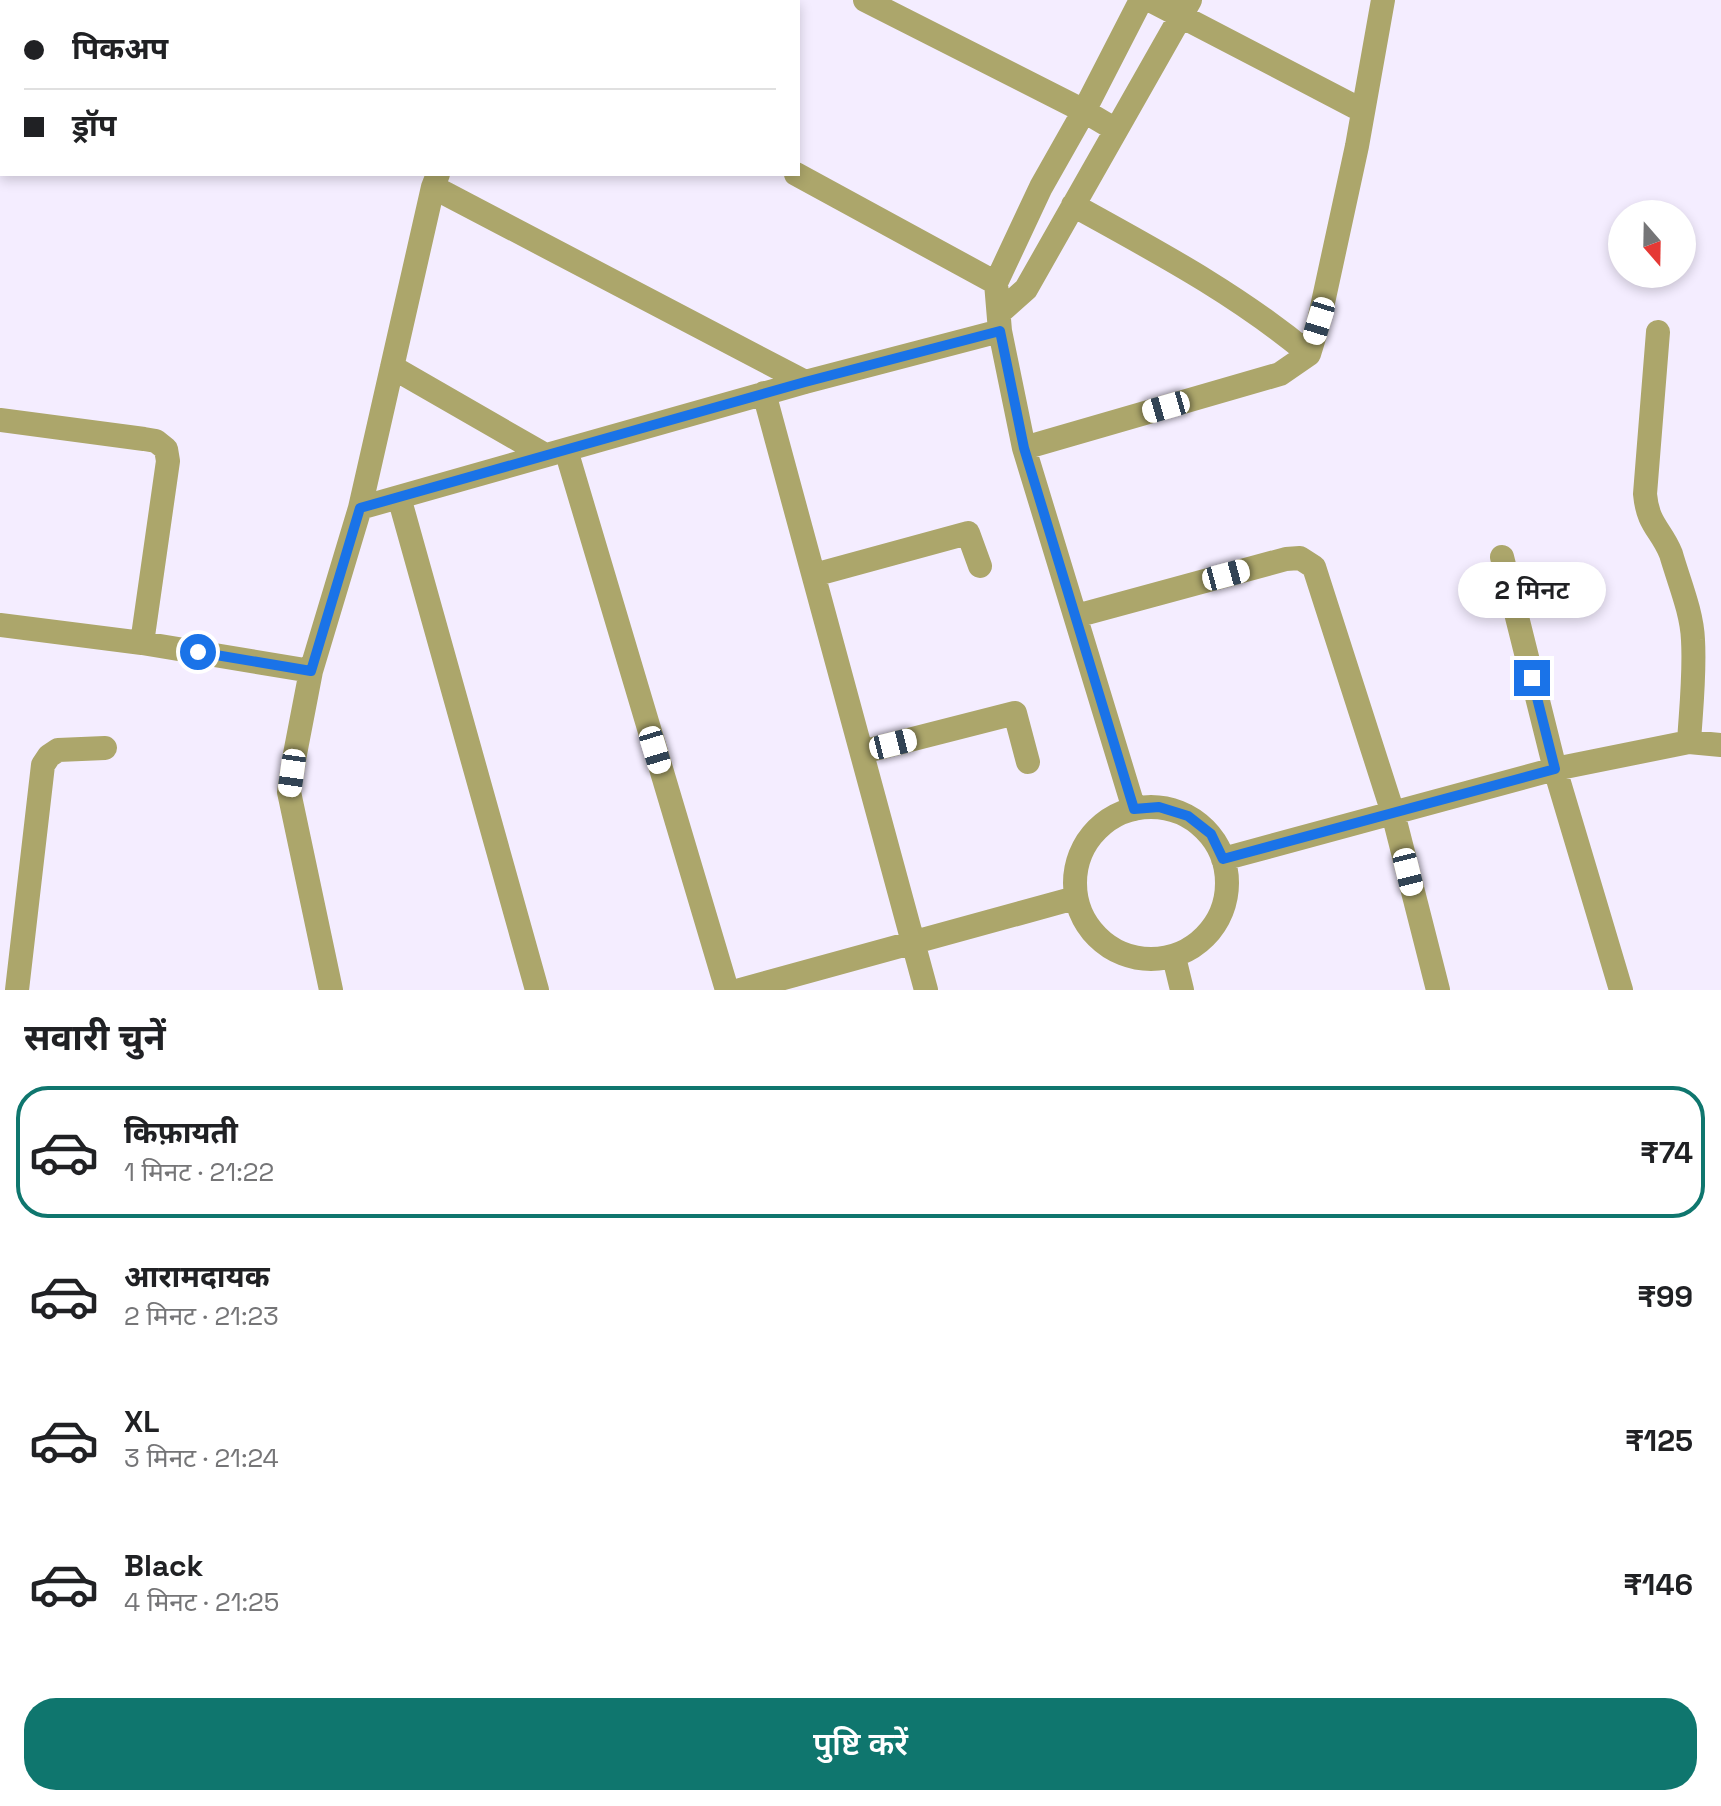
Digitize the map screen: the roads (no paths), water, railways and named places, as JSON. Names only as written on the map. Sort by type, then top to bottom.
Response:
[{"type":"street","points":[[865,0],[1116,130]]},
{"type":"street","points":[[1134,809],[1024,448],[1000,322],[996,283],[1041,187],[1141,0]]},
{"type":"street","points":[[1150,0],[1185,8],[1363,111]]},
{"type":"street","points":[[1024,448],[1280,374],[1309,354],[1319,321],[1363,111],[1383,0]]},
{"type":"street","points":[[360,508],[805,382],[1000,322],[1026,289],[1185,8]]},
{"type":"street","points":[[800,176],[996,283]]},
{"type":"street","points":[[331,990],[289,792],[311,671],[360,508],[436,180],[805,382]]},
{"type":"street","points":[[1073,205],[1193,271],[1279,329],[1309,354]]},
{"type":"street","points":[[1658,332],[1645,494],[1649,519],[1669,550],[1693,639],[1689,742]]},
{"type":"street","points":[[392,367],[556,452],[727,990]]},
{"type":"street","points":[[764,393],[926,990]]},
{"type":"street","points":[[0,420],[156,441],[166,449],[168,461],[142,643]]},
{"type":"street","points":[[399,497],[537,990]]},
{"type":"street","points":[[814,575],[968,533],[980,566]]},
{"type":"street","points":[[1502,557],[1555,769],[1621,990]]},
{"type":"street","points":[[1076,616],[1286,559],[1300,558],[1314,567],[1393,813],[1438,990]]},
{"type":"street","points":[[0,625],[142,643],[311,671]]},
{"type":"street","points":[[862,752],[1015,713],[1028,762]]},
{"type":"street","points":[[1223,859],[1555,769],[1689,742],[1721,745]]},
{"type":"street","points":[[17,990],[12,933],[43,765],[58,750],[105,748]]},
{"type":"street","points":[[1159,807],[1188,816],[1211,834],[1225,861],[1228,891],[1219,920],[1200,943],[1174,957],[1143,960],[1114,951],[1091,932],[1075,898],[1074,876],[1083,847],[1102,824],[1117,814],[1134,809],[1159,807]]},
{"type":"street","points":[[740,990],[1075,898]]},
{"type":"street","points":[[1174,957],[1182,990]]}]
